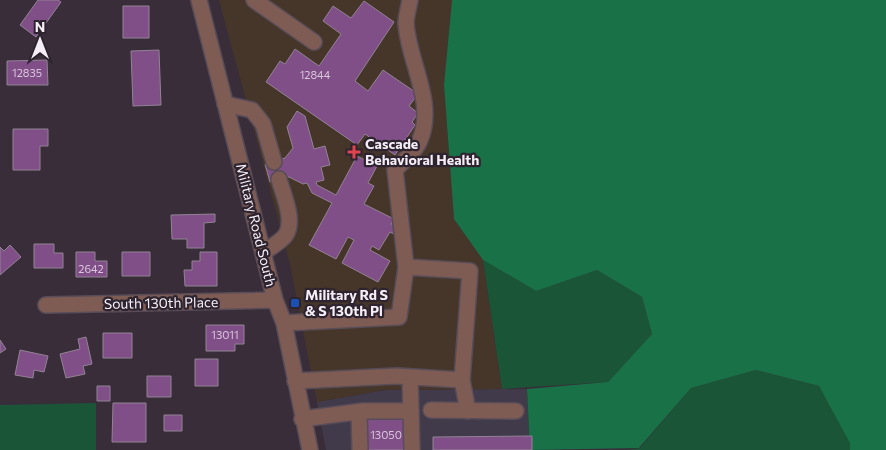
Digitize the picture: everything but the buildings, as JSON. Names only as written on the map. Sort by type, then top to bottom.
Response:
[{"type":"street","name":"Military Road South","points":[[199,0],[275,300],[284,322],[302,419],[310,450]]},
{"type":"street","points":[[254,0],[314,42]]},
{"type":"street","points":[[284,322],[399,317],[406,267],[395,170],[420,141],[424,118],[424,99],[413,62],[406,22],[410,0]]},
{"type":"street","points":[[225,104],[252,110],[262,124],[274,162]]},
{"type":"street","points":[[263,253],[284,236],[288,228],[289,217],[279,179]]},
{"type":"street","points":[[406,267],[470,271],[462,380],[468,411]]},
{"type":"street","name":"South 130th Place","points":[[46,305],[275,300]]},
{"type":"street","points":[[295,381],[410,377],[462,380]]},
{"type":"street","points":[[410,377],[412,450]]},
{"type":"street","points":[[431,410],[516,411]]},
{"type":"street","points":[[302,419],[359,412],[411,411]]},
{"type":"street","points":[[359,412],[360,450]]},
{"type":"shaded area","name":"Cascade Behavioral Health","points":[[219,0],[452,0],[444,85],[454,219],[483,260],[502,389],[385,390],[317,402],[290,264]]},
{"type":"shaded area","points":[[527,389],[530,450],[326,450],[317,402],[385,390]]},
{"type":"green space","points":[[452,0],[886,0],[886,450],[850,450],[850,443],[819,386],[756,370],[691,388],[639,448],[530,450],[527,389],[608,382],[652,334],[642,297],[597,270],[536,291],[483,260],[454,219],[444,85]]},
{"type":"green space","points":[[483,260],[536,291],[597,270],[642,297],[652,334],[608,382],[502,389]]},
{"type":"green space","points":[[756,370],[819,386],[851,443],[850,450],[626,450],[640,448],[691,388]]},
{"type":"green space","points":[[96,403],[96,450],[0,450],[0,405]]},
{"type":"place","name":"Cascade Behavioral Health","points":[[354,152]]},
{"type":"place","name":"Military Rd S & S 130th Pl","points":[[295,303]]}]
